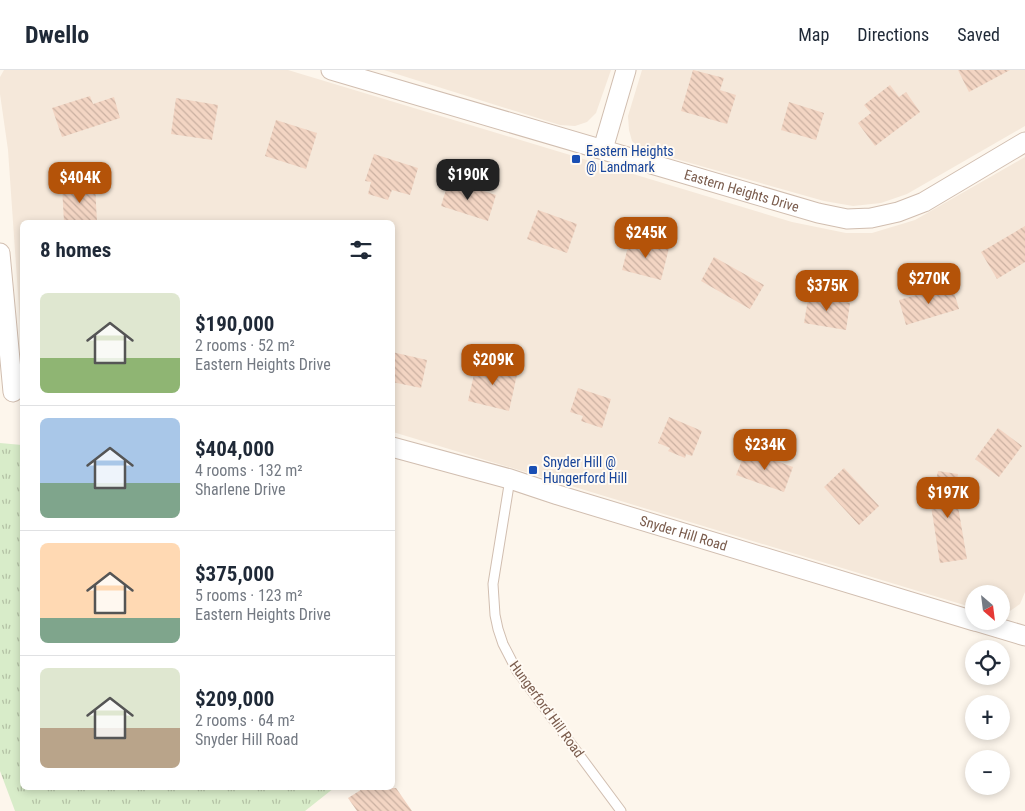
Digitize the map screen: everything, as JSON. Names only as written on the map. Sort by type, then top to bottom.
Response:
[{"type":"street","name":"Eastern Heights Drive","points":[[332,70],[818,213],[847,219],[871,218],[898,212],[924,202],[1025,142]]},
{"type":"street","points":[[603,149],[626,70]]},
{"type":"street","points":[[0,253],[12,392]]},
{"type":"street","name":"Snyder Hill Road","points":[[395,448],[510,479],[965,618]]},
{"type":"street","name":"Snyder Hill Road","points":[[1005,630],[1025,636]]},
{"type":"lane","name":"Hungerford Hill Road","points":[[510,479],[493,584],[498,630],[517,671],[621,811]]},
{"type":"shaded area","points":[[4,70],[288,70],[792,222],[846,233],[872,233],[915,220],[1025,157],[1025,592],[1020,604],[1010,611],[1010,585],[965,585],[965,605],[395,433],[395,220],[20,220],[20,322],[8,150],[0,94],[0,77]]},
{"type":"shaded area","points":[[384,70],[611,70],[596,113],[587,122],[575,126],[560,125]]},
{"type":"shaded area","points":[[642,70],[1025,70],[1025,126],[907,194],[881,203],[853,206],[824,201],[641,149],[632,141],[628,116]]},
{"type":"green space","points":[[0,443],[20,445],[20,790],[331,790],[305,811],[15,811],[0,771]]},
{"type":"building","points":[[693,70],[724,78],[720,90],[736,95],[727,124],[681,111]]},
{"type":"building","points":[[958,70],[1010,70],[969,92]]},
{"type":"building","points":[[890,85],[899,97],[906,92],[920,112],[875,146],[858,123],[871,113],[864,105]]},
{"type":"building","points":[[90,96],[93,104],[114,97],[120,118],[62,137],[52,108]]},
{"type":"building","points":[[176,98],[218,105],[212,140],[171,134]]},
{"type":"building","points":[[789,102],[824,113],[816,140],[781,130]]},
{"type":"building","points":[[276,120],[317,133],[306,169],[265,156]]},
{"type":"building","points":[[374,154],[418,168],[410,195],[392,190],[388,200],[368,194],[371,182],[365,181]]},
{"type":"building","points":[[449,180],[496,195],[488,221],[441,206]]},
{"type":"building","points":[[95,185],[97,220],[64,220],[62,186]]},
{"type":"building","points":[[538,210],[577,224],[567,253],[527,239]]},
{"type":"building","points":[[1025,226],[1025,262],[997,279],[981,252]]},
{"type":"building","points":[[630,239],[669,248],[661,280],[622,270]]},
{"type":"building","points":[[714,257],[764,285],[750,309],[701,281]]},
{"type":"building","points":[[952,285],[959,309],[906,325],[899,300]]},
{"type":"building","points":[[817,294],[837,297],[837,301],[850,303],[846,330],[804,323],[808,299],[816,300]]},
{"type":"building","points":[[395,353],[427,360],[421,388],[395,383]]},
{"type":"building","points":[[477,361],[518,370],[509,411],[468,401]]},
{"type":"building","points":[[578,388],[611,399],[602,428],[581,421],[583,416],[570,412]]},
{"type":"building","points":[[669,417],[702,431],[692,456],[686,454],[685,458],[668,451],[670,448],[658,443]]},
{"type":"building","points":[[998,428],[1022,446],[999,477],[975,459]]},
{"type":"building","points":[[746,450],[793,467],[784,492],[736,475]]},
{"type":"building","points":[[844,468],[879,506],[859,525],[824,487]]},
{"type":"building","points":[[938,471],[958,474],[955,489],[967,559],[940,563],[931,506]]},
{"type":"building","points":[[396,788],[412,811],[357,811],[348,798],[361,790],[395,790]]},
{"type":"place","name":"Eastern Heights @ Landmark","points":[[576,159]]},
{"type":"place","name":"Snyder Hill @ Hungerford Hill","points":[[533,470]]}]
